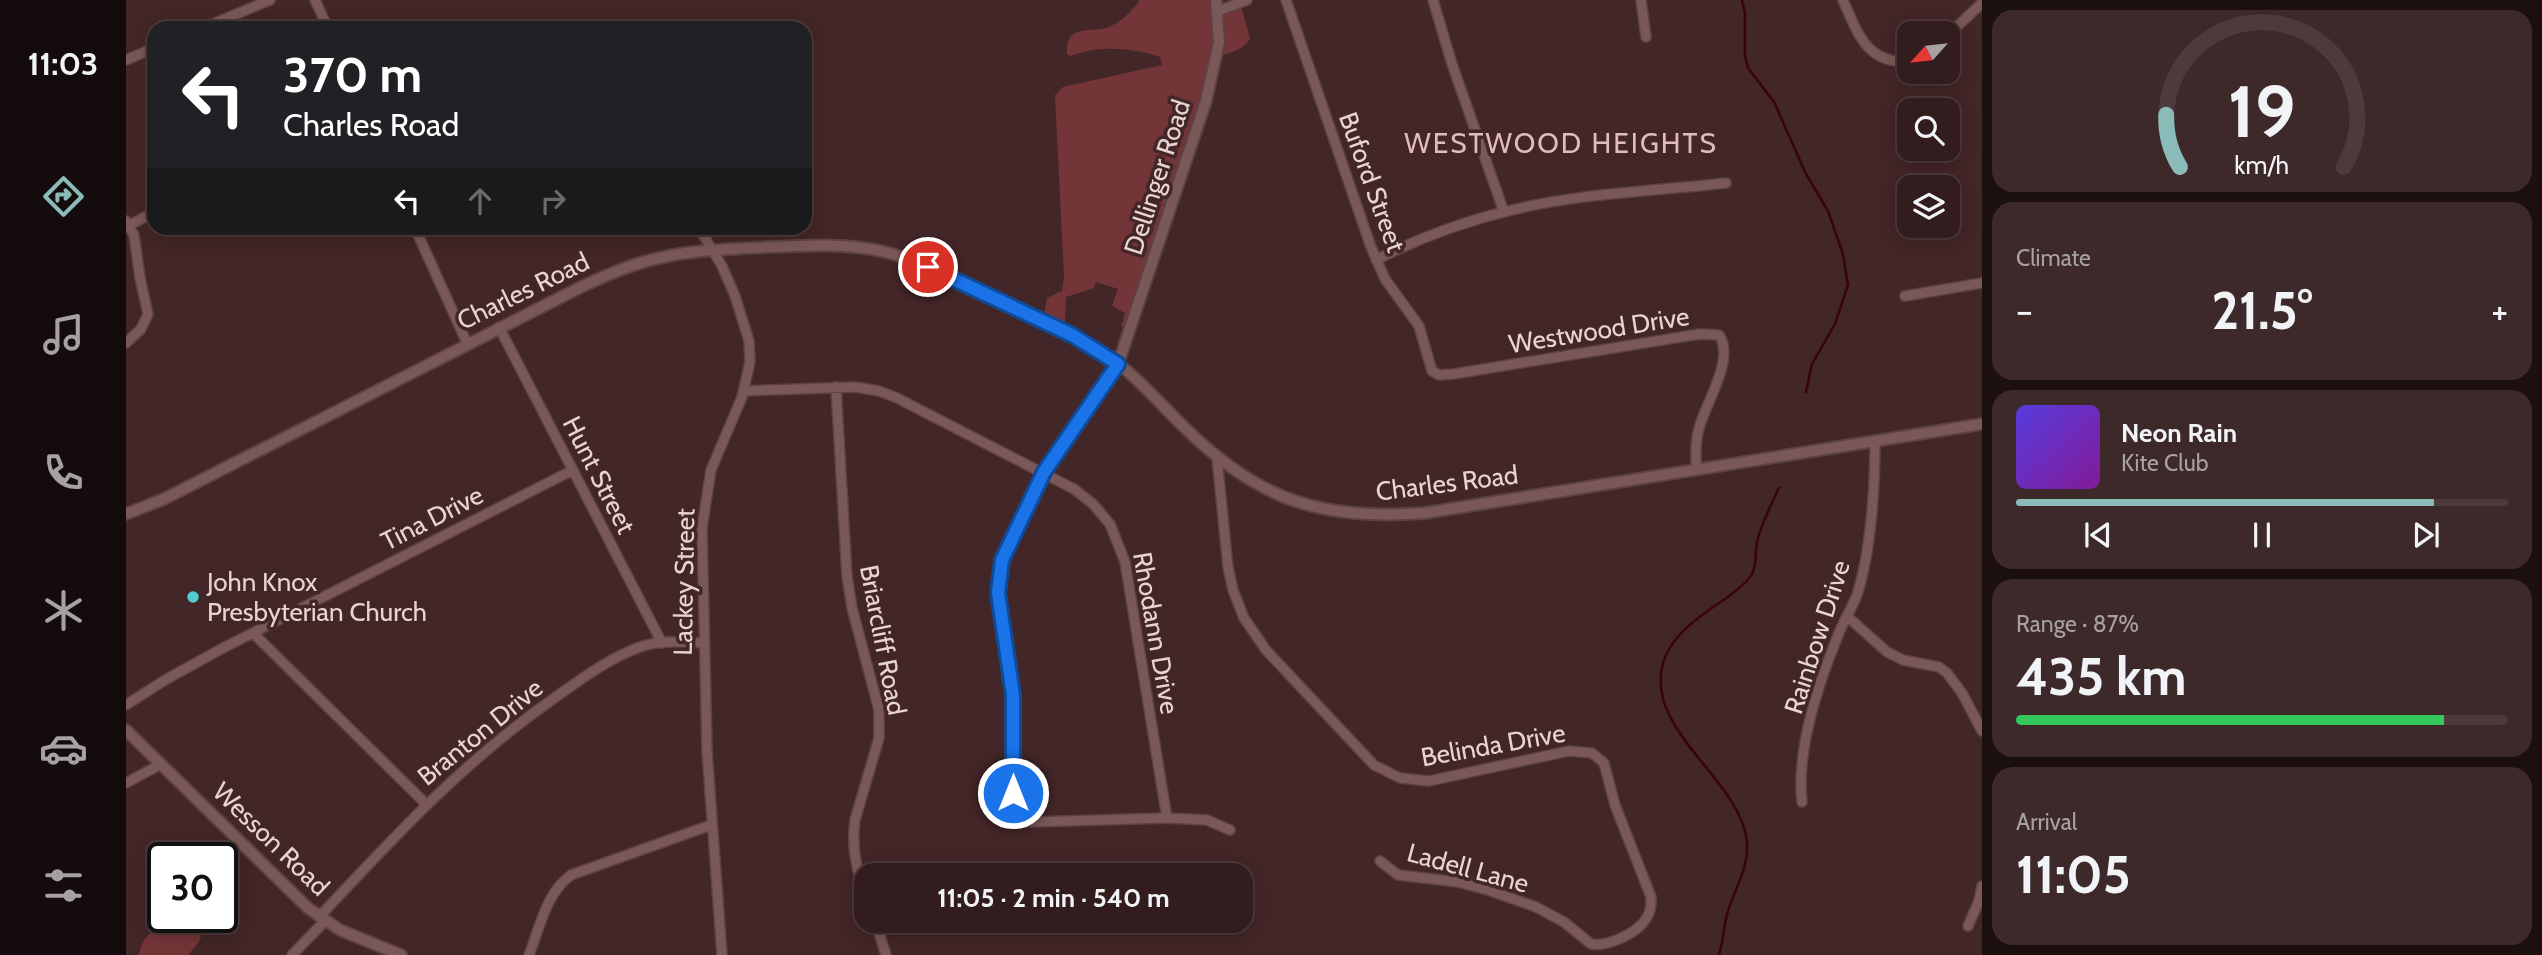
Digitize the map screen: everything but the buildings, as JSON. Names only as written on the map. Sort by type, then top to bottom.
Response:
[{"type":"street","points":[[220,21],[270,0]]},
{"type":"street","points":[[315,0],[325,21]]},
{"type":"street","points":[[1217,6],[1247,0]]},
{"type":"street","name":"Buford Street","points":[[1286,0],[1376,260],[1385,279],[1419,327],[1432,371]]},
{"type":"street","points":[[1433,0],[1452,64],[1504,212]]},
{"type":"street","points":[[1641,0],[1646,37]]},
{"type":"street","points":[[1843,0],[1860,38],[1886,61],[1897,61]]},
{"type":"street","points":[[1960,24],[1982,3]]},
{"type":"street","name":"Dellinger Road","points":[[1118,364],[1206,101],[1218,50],[1217,6]]},
{"type":"street","points":[[126,60],[147,51]]},
{"type":"street","points":[[1376,260],[1416,240],[1504,212],[1551,202],[1726,183]]},
{"type":"street","points":[[126,343],[141,329],[148,314],[134,235],[128,223],[147,215]]},
{"type":"street","points":[[418,235],[467,343]]},
{"type":"street","name":"Lackey Street","points":[[703,235],[722,266],[734,295],[749,341],[750,362],[744,391],[718,451],[707,489],[702,547],[711,825],[722,955]]},
{"type":"street","name":"Charles Road","points":[[126,514],[164,499],[579,288],[637,264],[712,249],[827,246],[887,253],[942,272],[1097,349],[1118,364],[1217,458],[1248,480],[1295,501],[1338,512],[1374,516],[1425,513],[1982,424]]},
{"type":"street","points":[[1905,296],[1982,283]]},
{"type":"street","name":"Hunt Street","points":[[499,327],[662,643]]},
{"type":"street","name":"Westwood Drive","points":[[1432,371],[1439,375],[1453,374],[1700,334],[1718,335],[1723,340],[1724,356],[1696,437],[1696,469]]},
{"type":"street","points":[[1118,364],[1044,472],[1002,560],[998,583],[999,605],[1013,695],[1013,793],[1017,815],[1022,821],[1031,822],[1167,818],[1207,820],[1230,830]]},
{"type":"street","name":"Rhodann Drive","points":[[744,391],[836,387],[878,391],[1044,472],[1074,489],[1093,504],[1110,524],[1120,546],[1167,818]]},
{"type":"street","name":"Briarcliff Road","points":[[836,387],[847,576],[852,608],[879,710],[879,738],[853,835],[856,863]]},
{"type":"street","name":"Rainbow Drive","points":[[1802,802],[1800,772],[1804,748],[1825,670],[1857,593],[1866,556],[1875,441]]},
{"type":"street","name":"Belinda Drive","points":[[1217,458],[1228,567],[1238,604],[1266,650],[1299,687],[1374,765],[1387,773],[1414,781],[1443,780],[1569,751],[1592,753],[1607,769],[1615,805],[1651,897],[1651,911]]},
{"type":"street","name":"Tina Drive","points":[[126,705],[165,680],[253,633],[573,470]]},
{"type":"street","points":[[1847,616],[1887,652],[1903,660],[1939,667],[1947,673],[1962,693],[1982,731]]},
{"type":"street","points":[[253,633],[426,804]]},
{"type":"street","name":"Branton Drive","points":[[292,955],[426,804],[494,742],[565,690],[624,654],[641,646],[662,643],[704,643]]},
{"type":"street","name":"Wesson Road","points":[[126,730],[322,919],[365,942],[401,955]]},
{"type":"street","points":[[126,783],[160,764]]},
{"type":"street","points":[[529,955],[551,898],[558,886],[571,875],[711,825]]},
{"type":"street","name":"Ladell Lane","points":[[1380,861],[1398,875],[1458,882],[1536,907],[1564,922],[1585,940],[1598,945],[1636,929],[1651,911]]},
{"type":"street","points":[[1968,926],[1979,901],[1982,886]]},
{"type":"street","points":[[879,933],[886,955]]},
{"type":"shaded area","points":[[1140,0],[1216,0],[1218,11],[1240,3],[1250,38],[1240,48],[1217,57],[1131,330],[1121,326],[1125,313],[1112,306],[1118,289],[1096,282],[1094,288],[1066,297],[1067,324],[1064,331],[1043,320],[1047,298],[1062,291],[1064,277],[1055,95],[1063,87],[1162,65],[1160,57],[1126,50],[1100,49],[1070,56],[1067,54],[1067,44],[1074,33],[1111,26],[1125,17]]},
{"type":"shaded area","points":[[199,933],[201,936],[188,955],[139,955],[141,946],[150,934]]},
{"type":"waterway","points":[[1742,0],[1748,68],[1774,102],[1806,174],[1828,211],[1843,254],[1848,285],[1835,324],[1812,364],[1806,392]]},
{"type":"waterway","points":[[1719,955],[1727,914],[1744,868],[1747,842],[1741,819],[1729,797],[1680,733],[1667,711],[1661,688],[1663,663],[1667,652],[1681,633],[1738,589],[1752,574],[1759,535],[1779,488]]},
{"type":"place","name":"John Knox Presbyterian Church","points":[[193,597]]},
{"type":"district","name":"WESTWOOD HEIGHTS","points":[[1561,143]]},
{"type":"route","points":[[928,267],[1072,335],[1118,364],[1044,472],[1002,560],[998,593],[1012,673],[1013,793]]}]
